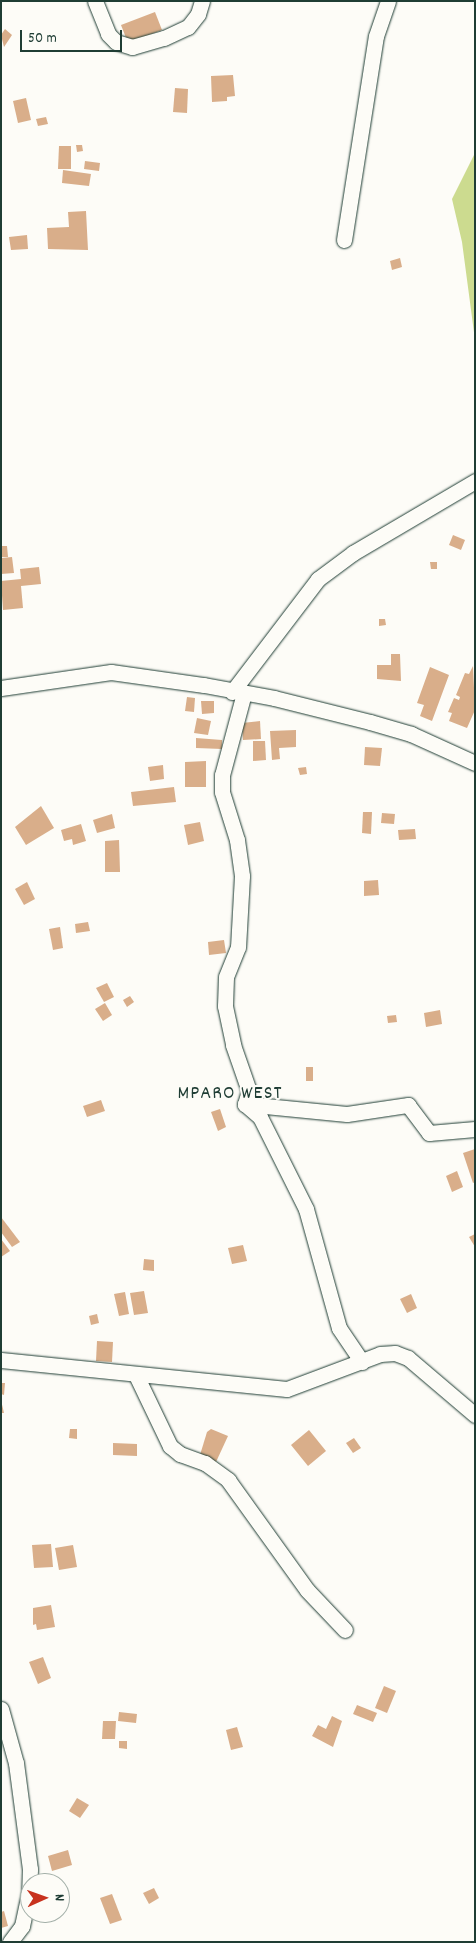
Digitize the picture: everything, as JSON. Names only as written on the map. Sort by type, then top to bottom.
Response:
[{"type":"street","points":[[96,1],[108,34],[116,42],[132,47],[164,38],[188,27],[198,14],[202,1]]},
{"type":"street","points":[[344,240],[376,36],[388,1]]},
{"type":"street","points":[[245,1104],[249,1091],[233,1045],[224,989],[238,947],[242,876],[236,840],[222,792],[223,766],[238,692],[318,579],[353,553],[475,481]]},
{"type":"street","points":[[1,688],[111,672],[238,692],[403,732],[475,763]]},
{"type":"street","points":[[245,1104],[347,1114],[408,1105],[428,1133],[475,1129]]},
{"type":"street","points":[[245,1104],[260,1117],[306,1209],[339,1328],[362,1362]]},
{"type":"street","points":[[1,1360],[287,1389],[380,1354],[395,1353],[408,1358],[475,1415]]},
{"type":"street","points":[[136,1375],[170,1446],[180,1454],[205,1463],[228,1480],[307,1590],[345,1630]]},
{"type":"street","points":[[1,1709],[16,1763],[28,1842],[29,1893],[22,1926],[22,1942]]},
{"type":"street","points":[[10,1942],[22,1926]]},
{"type":"green space","points":[[475,153],[475,340],[462,242],[452,199]]},
{"type":"building","points":[[155,12],[162,30],[128,43],[121,25]]},
{"type":"building","points":[[5,29],[12,35],[4,47],[1,35]]},
{"type":"building","points":[[233,75],[235,96],[227,97],[227,101],[212,102],[211,76]]},
{"type":"building","points":[[175,88],[188,89],[187,113],[173,112]]},
{"type":"building","points":[[26,98],[31,120],[18,123],[13,101]]},
{"type":"building","points":[[46,117],[48,124],[38,126],[36,119]]},
{"type":"building","points":[[76,145],[82,145],[83,151],[77,152]]},
{"type":"building","points":[[59,146],[71,146],[71,169],[58,169]]},
{"type":"building","points":[[85,161],[100,163],[99,171],[84,169]]},
{"type":"building","points":[[63,170],[91,174],[89,186],[62,183]]},
{"type":"building","points":[[86,211],[88,250],[48,249],[47,228],[69,227],[68,212]]},
{"type":"building","points":[[27,235],[28,249],[11,250],[9,237]]},
{"type":"building","points":[[400,258],[402,267],[392,270],[390,261]]},
{"type":"building","points":[[453,535],[465,540],[461,550],[449,545]]},
{"type":"building","points":[[1,546],[7,546],[8,557],[1,557]]},
{"type":"building","points":[[12,557],[14,573],[1,574],[1,558]]},
{"type":"building","points":[[430,562],[437,562],[437,569],[431,569]]},
{"type":"building","points":[[39,567],[41,584],[21,586],[23,608],[3,610],[1,581],[21,579],[20,569]]},
{"type":"building","points":[[379,619],[385,619],[386,625],[379,626]]},
{"type":"building","points":[[391,654],[400,654],[401,681],[377,679],[377,665],[391,665]]},
{"type":"building","points":[[473,666],[475,710],[467,728],[449,721],[452,713],[448,712],[454,698],[459,700],[460,697],[456,695],[465,673],[469,674]]},
{"type":"building","points":[[430,667],[449,675],[432,721],[420,716],[424,705],[417,703]]},
{"type":"building","points":[[187,697],[195,698],[194,712],[185,711]]},
{"type":"building","points":[[201,701],[214,701],[214,713],[202,714]]},
{"type":"building","points":[[197,718],[211,721],[208,735],[194,733]]},
{"type":"building","points":[[260,721],[261,739],[243,740],[242,723]]},
{"type":"building","points":[[296,730],[296,747],[279,748],[280,759],[272,760],[270,731]]},
{"type":"building","points":[[196,738],[222,740],[222,749],[196,748]]},
{"type":"building","points":[[253,741],[265,741],[266,760],[253,761]]},
{"type":"building","points":[[365,747],[382,748],[380,766],[364,765]]},
{"type":"building","points":[[206,761],[206,787],[185,787],[185,762]]},
{"type":"building","points":[[163,765],[164,779],[150,781],[148,767]]},
{"type":"building","points":[[306,767],[307,774],[300,775],[298,768]]},
{"type":"building","points":[[174,787],[176,802],[133,806],[131,792]]},
{"type":"building","points":[[41,806],[54,828],[26,845],[15,827]]},
{"type":"building","points":[[363,812],[372,812],[371,834],[362,833]]},
{"type":"building","points":[[382,813],[395,814],[394,824],[381,823]]},
{"type":"building","points":[[112,814],[115,828],[97,833],[93,820]]},
{"type":"building","points":[[200,822],[204,841],[188,845],[184,825]]},
{"type":"building","points":[[81,824],[86,841],[73,845],[72,839],[64,841],[61,830]]},
{"type":"building","points":[[415,829],[416,839],[399,840],[398,830]]},
{"type":"building","points":[[119,840],[120,872],[105,872],[105,841]]},
{"type":"building","points":[[378,880],[379,895],[364,896],[364,881]]},
{"type":"building","points":[[27,882],[35,899],[24,905],[15,889]]},
{"type":"building","points":[[88,922],[90,931],[76,933],[75,924]]},
{"type":"building","points":[[60,927],[63,948],[53,950],[49,929]]},
{"type":"building","points":[[224,940],[226,953],[209,955],[208,942]]},
{"type":"building","points":[[107,983],[114,997],[104,1002],[96,988]]},
{"type":"building","points":[[130,996],[134,1002],[127,1007],[123,1000]]},
{"type":"building","points":[[105,1003],[112,1015],[103,1021],[95,1009]]},
{"type":"building","points":[[440,1010],[442,1024],[426,1027],[424,1013]]},
{"type":"building","points":[[396,1015],[397,1022],[388,1023],[387,1016]]},
{"type":"building","points":[[306,1067],[313,1067],[313,1081],[306,1081]]},
{"type":"building","points":[[101,1100],[105,1111],[87,1117],[83,1106]]},
{"type":"building","points":[[220,1109],[226,1127],[218,1131],[211,1112]]},
{"type":"building","points":[[475,1149],[475,1182],[473,1183],[463,1153]]},
{"type":"building","points":[[457,1171],[463,1187],[452,1192],[446,1176]]},
{"type":"building","points":[[1,1217],[20,1242],[12,1247],[1,1232]]},
{"type":"building","points":[[475,1234],[475,1247],[469,1237]]},
{"type":"building","points":[[1,1239],[10,1251],[1,1257]]},
{"type":"building","points":[[243,1245],[247,1261],[232,1264],[228,1248]]},
{"type":"building","points":[[144,1259],[154,1260],[154,1271],[143,1270]]},
{"type":"building","points":[[144,1291],[148,1313],[134,1315],[130,1293]]},
{"type":"building","points":[[125,1292],[129,1314],[119,1316],[114,1294]]},
{"type":"building","points":[[411,1294],[417,1308],[407,1313],[400,1299]]},
{"type":"building","points":[[97,1314],[99,1323],[91,1325],[89,1316]]},
{"type":"building","points":[[97,1341],[113,1342],[112,1362],[96,1361]]},
{"type":"building","points":[[1,1383],[5,1383],[4,1395],[1,1394]]},
{"type":"building","points":[[1,1400],[4,1413],[1,1413]]},
{"type":"building","points":[[70,1429],[77,1429],[77,1439],[69,1438]]},
{"type":"building","points":[[211,1429],[228,1436],[216,1462],[200,1455],[207,1432]]},
{"type":"building","points":[[309,1430],[326,1451],[308,1466],[291,1445]]},
{"type":"building","points":[[354,1438],[361,1448],[353,1453],[346,1443]]},
{"type":"building","points":[[113,1443],[137,1444],[137,1456],[113,1455]]},
{"type":"building","points":[[51,1544],[53,1567],[34,1568],[32,1545]]},
{"type":"building","points":[[73,1545],[77,1567],[59,1570],[55,1548]]},
{"type":"building","points":[[51,1605],[55,1627],[37,1630],[36,1624],[33,1625],[33,1608]]},
{"type":"building","points":[[43,1657],[51,1678],[38,1684],[29,1662]]},
{"type":"building","points":[[384,1686],[396,1691],[387,1713],[375,1708]]},
{"type":"building","points":[[357,1705],[377,1713],[373,1722],[353,1714]]},
{"type":"building","points":[[119,1712],[137,1714],[136,1723],[118,1721]]},
{"type":"building","points":[[332,1716],[342,1721],[333,1747],[312,1736],[318,1725],[326,1729]]},
{"type":"building","points":[[103,1721],[116,1721],[115,1739],[102,1739]]},
{"type":"building","points":[[237,1727],[243,1747],[231,1750],[226,1730]]},
{"type":"building","points":[[119,1741],[127,1741],[127,1749],[119,1748]]},
{"type":"building","points":[[77,1798],[89,1805],[80,1818],[69,1811]]},
{"type":"building","points":[[68,1850],[72,1865],[52,1871],[48,1856]]},
{"type":"building","points":[[154,1888],[159,1898],[149,1904],[143,1893]]},
{"type":"building","points":[[112,1894],[122,1920],[110,1924],[100,1898]]},
{"type":"building","points":[[4,1911],[8,1926],[1,1928],[1,1912]]},
{"type":"district","name":"MPARO WEST","points":[[230,1094]]}]
